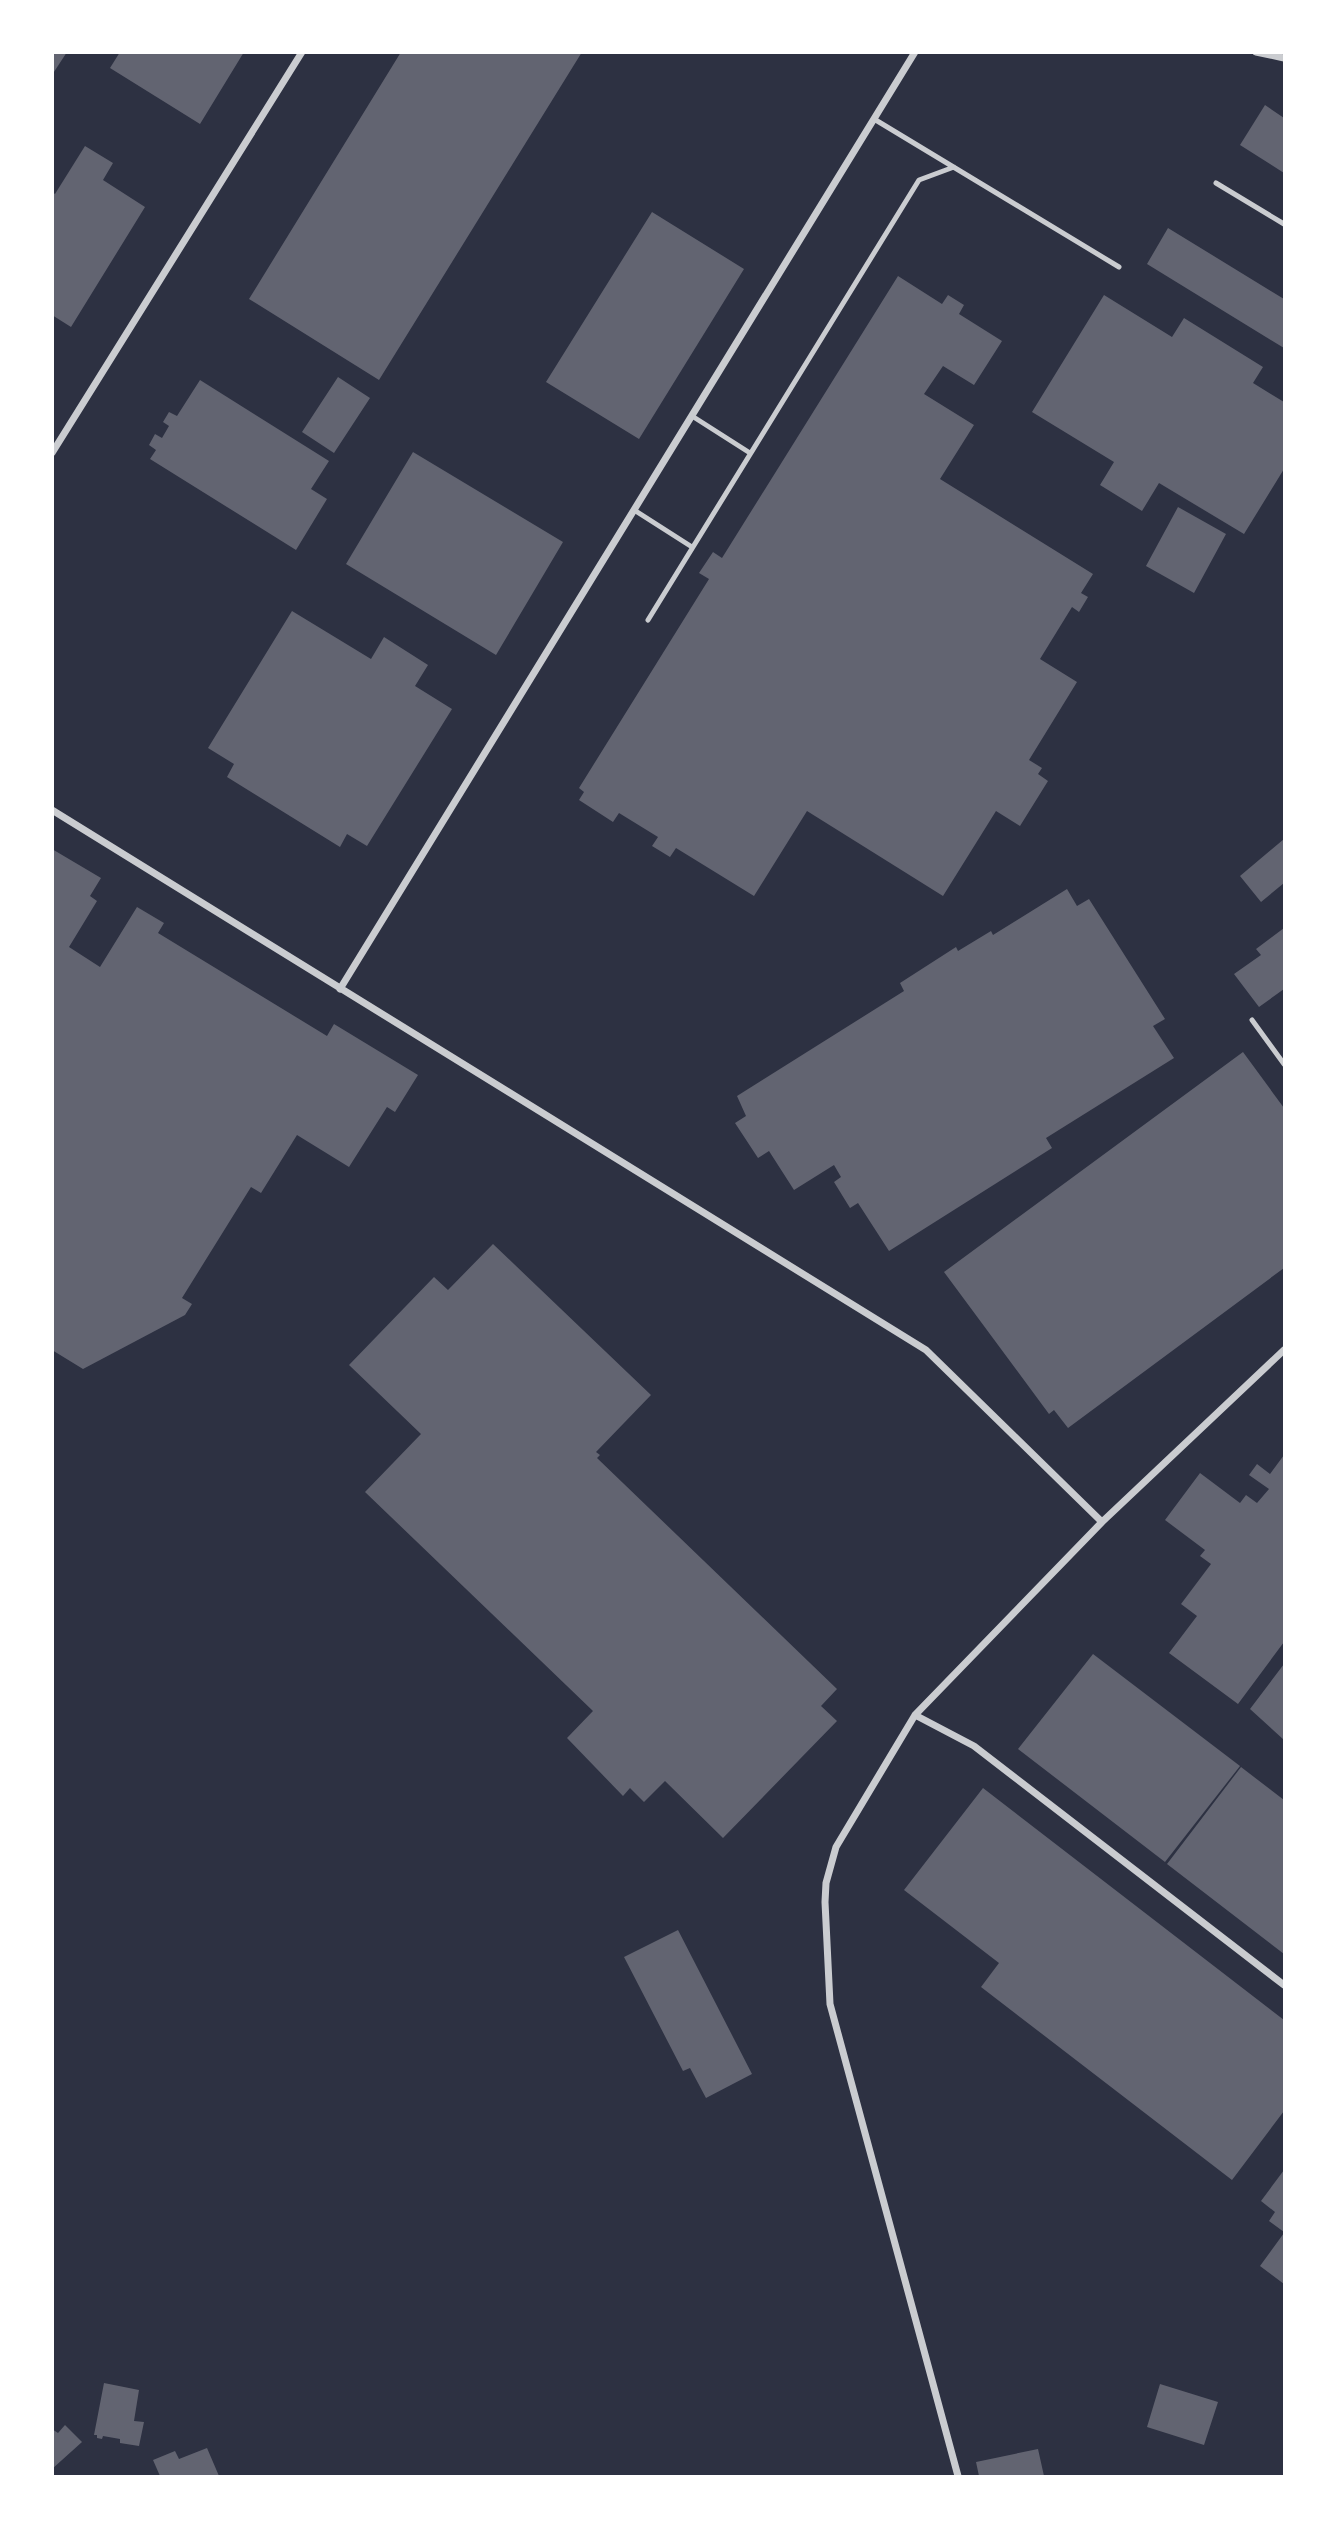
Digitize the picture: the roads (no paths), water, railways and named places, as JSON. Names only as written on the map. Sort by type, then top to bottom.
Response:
[{"type":"street","points":[[52,453],[302,52]]},
{"type":"street","points":[[340,989],[915,52]]},
{"type":"street","points":[[1256,52],[1284,58]]},
{"type":"street","points":[[52,810],[926,1350],[1102,1522]]},
{"type":"street","points":[[958,2476],[830,2004],[825,1902],[836,1847],[915,1715],[1102,1522],[1284,1350]]},
{"type":"street","points":[[915,1715],[974,1746],[1284,1985]]},
{"type":"lane","points":[[874,119],[1119,267]]},
{"type":"lane","points":[[648,620],[919,180],[954,167]]},
{"type":"lane","points":[[1216,183],[1284,224]]},
{"type":"lane","points":[[692,416],[750,453]]},
{"type":"lane","points":[[634,510],[692,547]]},
{"type":"lane","points":[[1252,1020],[1284,1064]]}]
